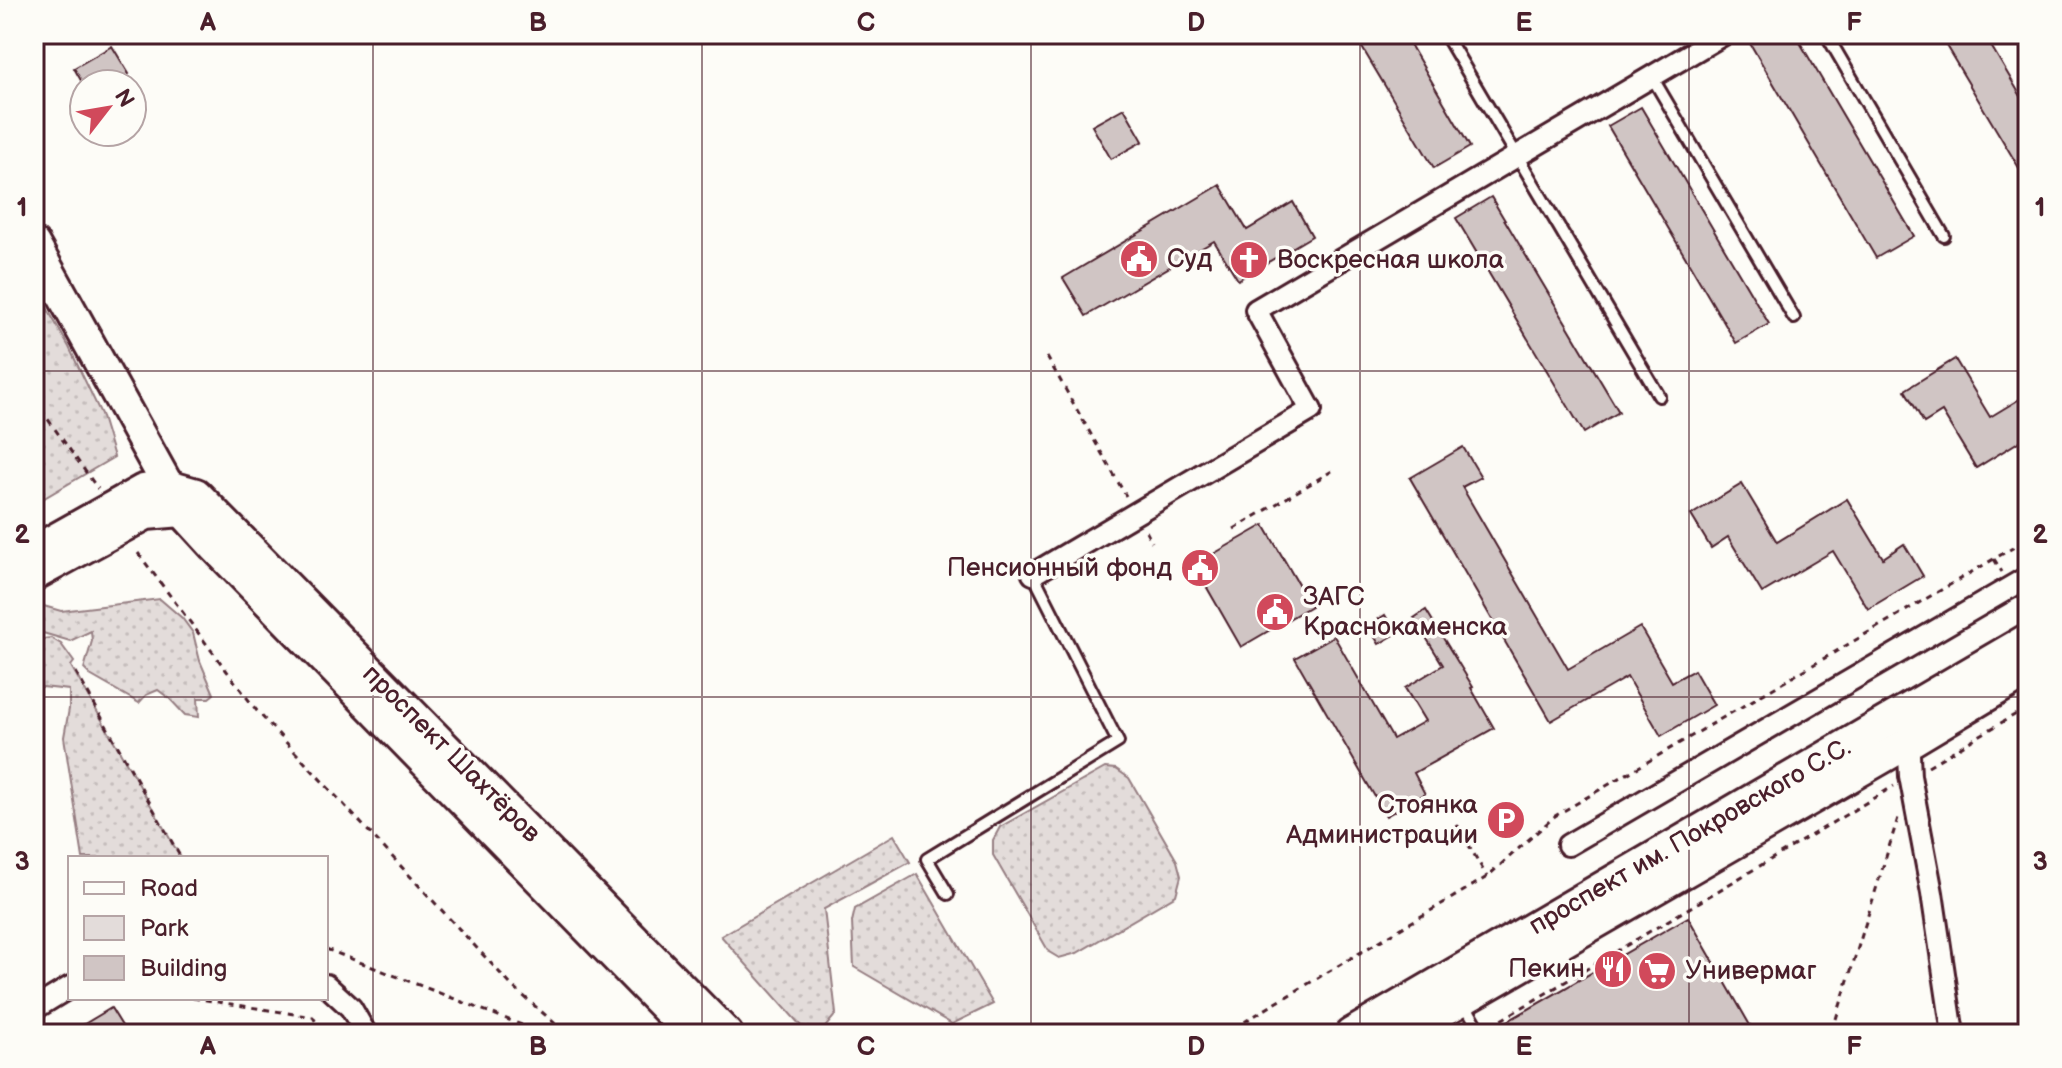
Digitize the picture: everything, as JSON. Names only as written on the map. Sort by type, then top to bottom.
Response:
[{"type":"street","points":[[1033,574],[1311,410],[1256,310],[1724,34]]},
{"type":"street","points":[[34,244],[175,498]]},
{"type":"street","points":[[34,551],[143,490],[175,498]]},
{"type":"street","name":"проспект Шахтёров","points":[[691,1034],[214,546],[175,498],[196,494],[727,1034]]},
{"type":"street","points":[[34,575],[175,498]]},
{"type":"street","points":[[1568,845],[2028,577]]},
{"type":"street","name":"проспект им. Покровского С.С.","points":[[1351,1034],[2028,639]]},
{"type":"street","name":"проспект им. Покровского С.С.","points":[[1403,1034],[2028,671]]},
{"type":"street","points":[[1908,710],[1910,776],[1932,893],[1953,1034]]},
{"type":"street","points":[[328,987],[351,1008],[366,1034]]},
{"type":"street","points":[[34,1009],[68,988]]},
{"type":"lane","points":[[1445,34],[1659,396]]},
{"type":"lane","points":[[1826,34],[1944,236]]},
{"type":"lane","points":[[1652,77],[1794,318]]},
{"type":"lane","points":[[948,894],[927,859],[1118,742],[1033,574]]},
{"type":"lane","points":[[1462,1000],[1482,1033]]},
{"type":"path","points":[[1047,357],[1152,542]]},
{"type":"path","points":[[34,400],[101,492]]},
{"type":"path","points":[[1234,529],[1332,471]]},
{"type":"path","points":[[1224,1034],[1487,877],[1555,816],[2028,539]]},
{"type":"path","points":[[138,553],[257,711],[512,986],[567,1034]]},
{"type":"path","points":[[76,672],[180,856]]},
{"type":"path","points":[[1482,1033],[2028,707]]},
{"type":"path","points":[[1836,1019],[1898,818]]},
{"type":"path","points":[[1455,828],[1458,826],[1487,877]]},
{"type":"path","points":[[328,950],[545,1034]]},
{"type":"path","points":[[206,1000],[313,1017],[323,1034]]},
{"type":"green space","points":[[34,285],[69,347],[101,414],[114,457],[34,504]]},
{"type":"green space","points":[[160,599],[182,618],[193,633],[200,661],[214,694],[209,698],[198,698],[199,717],[185,715],[158,690],[146,695],[139,703],[90,675],[84,669],[92,641],[91,631],[70,641],[43,633],[34,625],[34,612],[40,605],[61,611]]},
{"type":"green space","points":[[51,638],[61,644],[74,662],[71,666],[180,856],[83,856],[64,737],[69,690],[34,686],[34,640]]},
{"type":"green space","points":[[1105,768],[1116,769],[1129,778],[1177,861],[1181,876],[1176,895],[1077,953],[1059,958],[1049,952],[993,855],[993,840],[1000,827]]},
{"type":"green space","points":[[894,835],[910,862],[824,909],[836,1014],[823,1030],[801,1026],[721,936]]},
{"type":"green space","points":[[917,874],[993,1004],[952,1024],[854,967],[852,922],[855,909]]},
{"type":"building","points":[[1354,34],[1404,34],[1470,147],[1434,168]]},
{"type":"building","points":[[1757,34],[1795,34],[1914,236],[1876,258],[1748,40]]},
{"type":"building","points":[[1939,34],[1984,34],[2028,108],[2028,183]]},
{"type":"building","points":[[112,46],[125,68],[74,68]]},
{"type":"building","points":[[1641,107],[1769,324],[1736,343],[1608,126]]},
{"type":"building","points":[[1124,108],[1143,141],[1111,159],[1092,126]]},
{"type":"building","name":"Суд","points":[[1220,185],[1247,230],[1293,202],[1312,236],[1238,280],[1214,241],[1086,316],[1063,278]]},
{"type":"building","points":[[1491,197],[1619,412],[1584,433],[1456,218]]},
{"type":"building","points":[[1955,359],[1990,417],[2028,394],[2028,436],[1976,468],[1942,412],[1924,423],[1905,390]]},
{"type":"building","points":[[1463,447],[1481,477],[1462,487],[1568,669],[1640,627],[1672,682],[1694,670],[1714,705],[1661,736],[1627,677],[1551,721],[1410,478]]},
{"type":"building","points":[[1742,484],[1777,542],[1847,499],[1883,558],[1904,544],[1923,576],[1868,609],[1833,551],[1762,593],[1728,537],[1711,548],[1691,515]]},
{"type":"building","points":[[1264,525],[1311,606],[1241,647],[1194,565]]},
{"type":"building","points":[[1426,610],[1494,728],[1414,773],[1425,794],[1386,816],[1295,658],[1334,636],[1393,739],[1425,721],[1405,688],[1443,665],[1414,618]]},
{"type":"building","points":[[1385,615],[1396,634],[1379,644],[1368,626]]},
{"type":"building","name":"Универмаг","points":[[1688,917],[1755,1034],[1490,1034],[1489,1032]]},
{"type":"building","points":[[111,1008],[127,1034],[68,1034]]},
{"type":"place","name":"Суд","points":[[1139,259]]},
{"type":"place","name":"Воскресная школа","points":[[1249,260]]},
{"type":"place","name":"Пенсионный фонд","points":[[1200,568]]},
{"type":"place","name":"ЗАГС Краснокаменска","points":[[1275,612]]},
{"type":"place","name":"Стоянка Администрации","points":[[1506,820]]},
{"type":"place","name":"Пекин","points":[[1613,969]]},
{"type":"place","name":"Универмаг","points":[[1657,971]]}]
